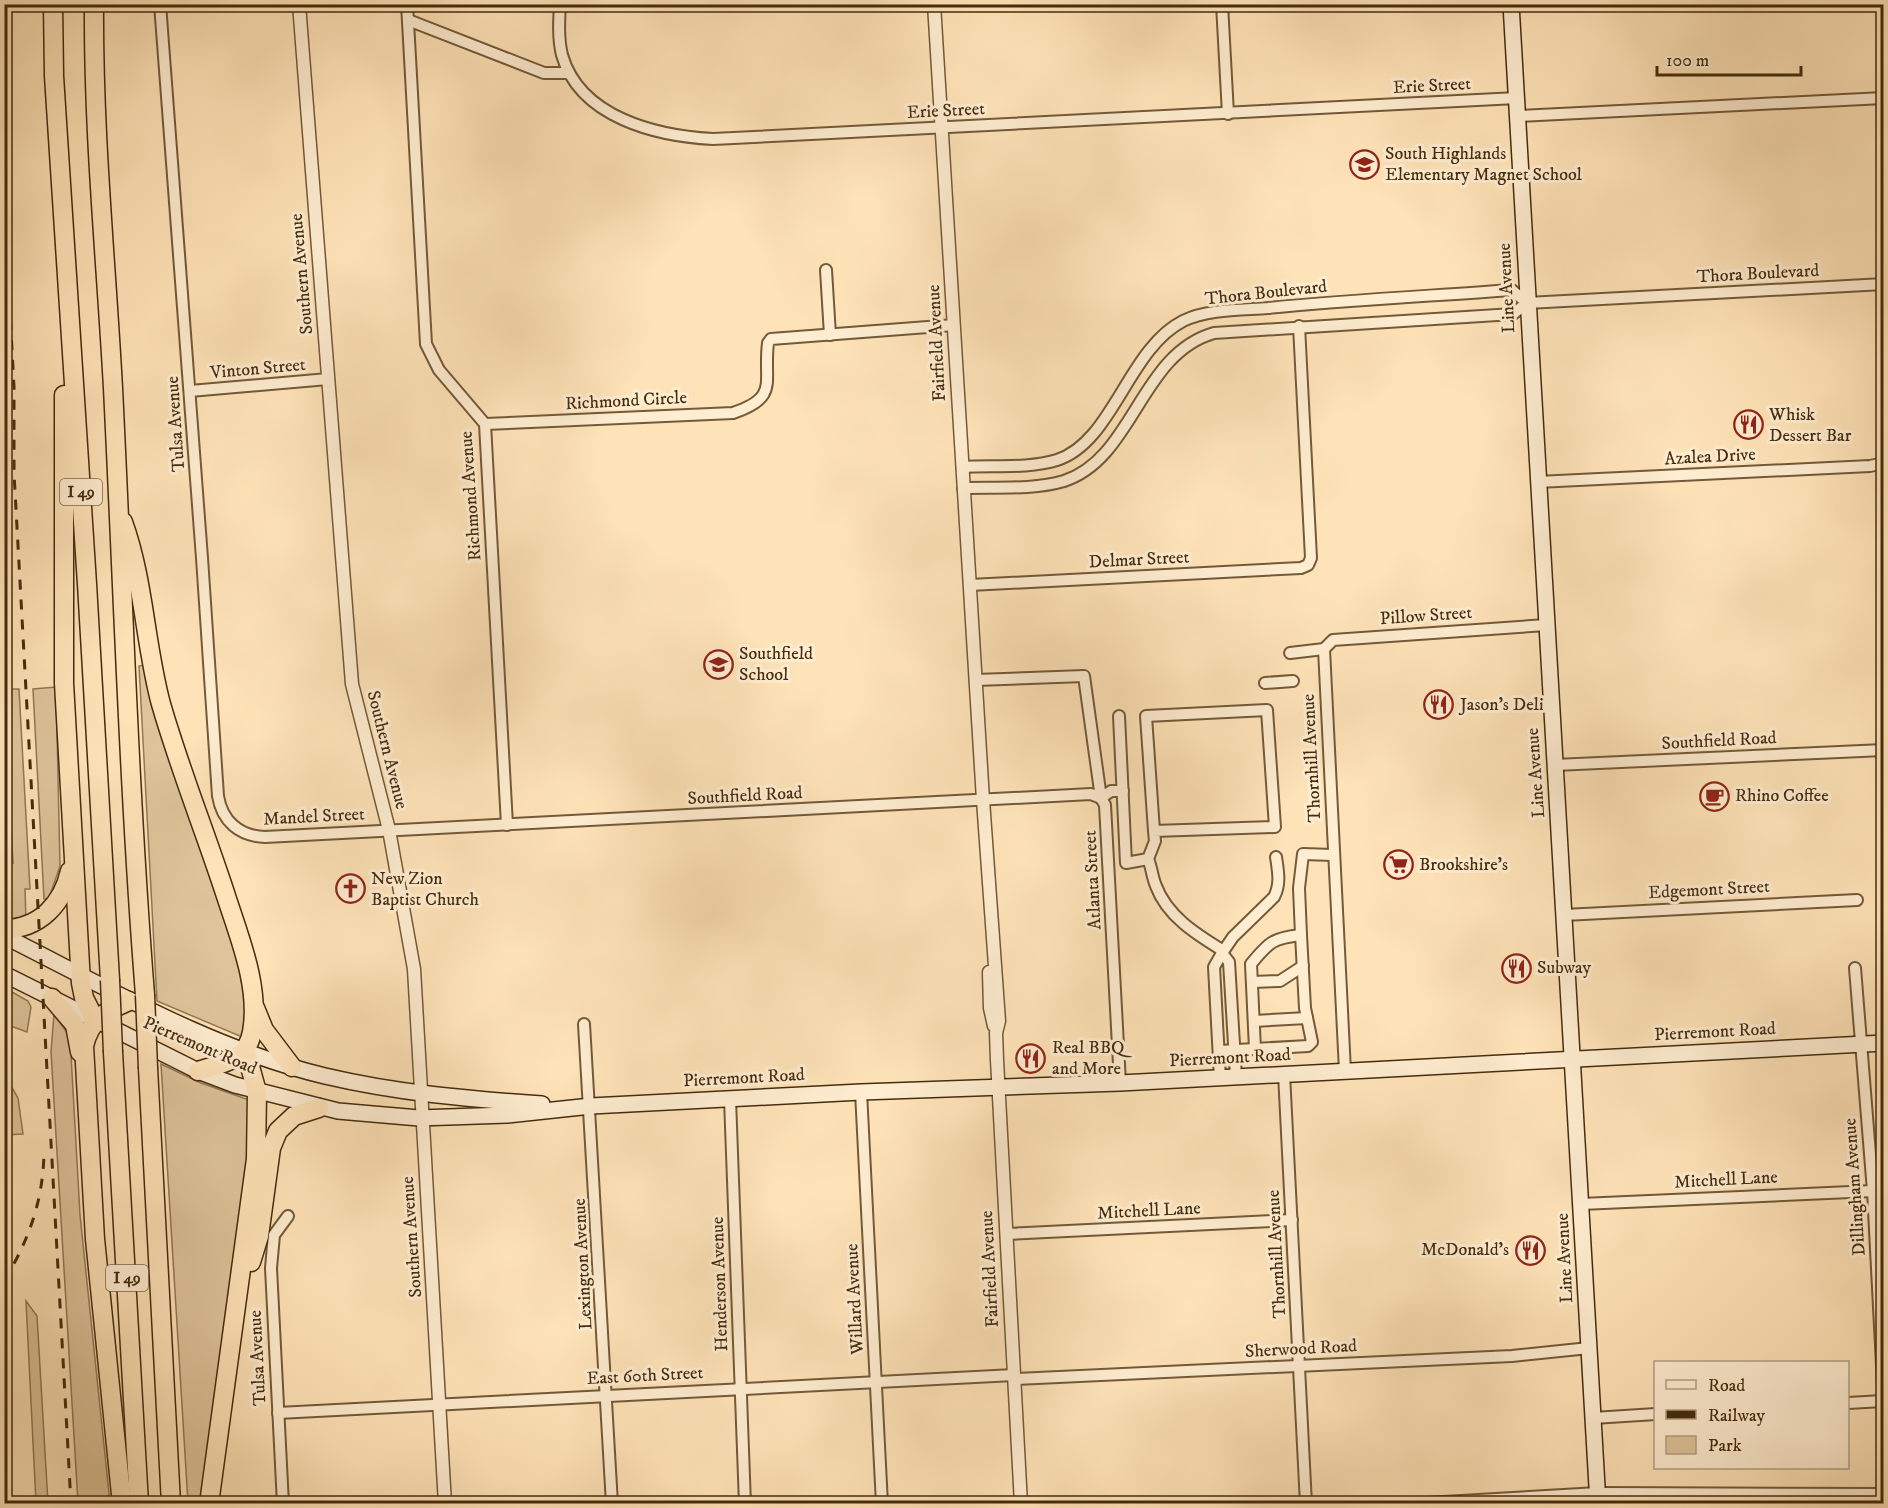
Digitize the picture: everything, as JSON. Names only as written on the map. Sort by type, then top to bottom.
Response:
[{"type":"highway","name":"I 49","points":[[53,4],[54,76],[66,241],[139,1503]]},
{"type":"highway","name":"I 49","points":[[94,4],[95,86],[133,838],[137,998],[148,1068],[171,1503]]},
{"type":"highway","points":[[66,241],[62,577],[64,683],[81,974],[84,998],[95,1020]]},
{"type":"highway","points":[[117,506],[132,548],[145,632],[161,703],[240,940],[253,1006],[252,1034],[246,1052],[257,1092],[256,1159],[208,1503]]},
{"type":"highway","points":[[4,929],[34,922],[53,908],[67,888],[74,857]]},
{"type":"highway","points":[[52,998],[75,1025],[77,1048],[85,1058]]},
{"type":"highway","points":[[122,1503],[95,1239],[85,1058],[87,1035],[95,1020],[105,1011],[137,998]]},
{"type":"highway","points":[[253,1006],[264,1030],[292,1067]]},
{"type":"highway","points":[[198,1071],[246,1052]]},
{"type":"highway","points":[[234,1318],[259,1236],[271,1148],[278,1131],[294,1116],[319,1108]]},
{"type":"main road","name":"Line Avenue","points":[[1511,4],[1545,625],[1598,1498]]},
{"type":"main road","name":"Pierremont Road","points":[[4,936],[246,1052],[292,1067],[369,1086],[421,1094],[584,1106]]},
{"type":"main road","name":"Pierremont Road","points":[[4,974],[198,1071],[257,1092],[319,1108],[384,1117],[423,1119],[507,1115],[584,1106],[861,1092],[1120,1083],[1884,1043]]},
{"type":"street","name":"Tulsa Avenue","points":[[160,4],[218,796],[227,820],[241,832]]},
{"type":"street","name":"Southern Avenue","points":[[299,4],[352,684],[389,830],[414,969],[445,1503]]},
{"type":"street","points":[[317,5],[325,4]]},
{"type":"street","name":"Richmond Avenue","points":[[407,4],[426,344],[439,369],[485,424],[507,825]]},
{"type":"street","points":[[408,20],[544,74],[569,73],[559,38],[560,4]]},
{"type":"street","name":"Fairfield Avenue","points":[[934,4],[991,917],[987,933],[990,1008],[996,1033],[1021,1503]]},
{"type":"street","points":[[1222,4],[1228,114]]},
{"type":"street","name":"Erie Street","points":[[569,73],[582,91],[611,112],[661,133],[714,139],[1517,98]]},
{"type":"street","points":[[1518,116],[1884,98]]},
{"type":"street","points":[[826,270],[830,335],[954,325]]},
{"type":"street","name":"Thora Boulevard","points":[[963,489],[1050,484],[1080,474],[1105,452],[1169,360],[1191,341],[1214,333],[1299,326],[1513,315],[1527,303],[1884,284]]},
{"type":"street","name":"Thora Boulevard","points":[[962,467],[1041,462],[1059,459],[1072,453],[1094,432],[1152,346],[1168,330],[1193,317],[1297,305],[1512,290],[1527,303]]},
{"type":"street","name":"Delmar Street","points":[[970,585],[1301,568],[1308,565],[1311,558],[1299,326]]},
{"type":"street","name":"Richmond Circle","points":[[485,424],[733,413],[753,406],[763,397],[767,383],[769,341],[776,337],[830,335]]},
{"type":"street","name":"Vinton Street","points":[[190,391],[328,379]]},
{"type":"street","name":"Azalea Drive","points":[[1537,482],[1870,466],[1884,463]]},
{"type":"street","name":"Pillow Street","points":[[1290,653],[1324,654],[1333,640],[1545,625]]},
{"type":"street","name":"Thornhill Avenue","points":[[1324,654],[1345,1071]]},
{"type":"street","name":"Atlanta Street","points":[[976,680],[1084,676],[1101,798],[1105,805],[1120,1083]]},
{"type":"street","points":[[1265,683],[1293,681]]},
{"type":"street","points":[[1154,831],[1275,826],[1267,710],[1146,716],[1154,831],[1155,841],[1148,859],[1155,885],[1166,906],[1183,923],[1222,951],[1229,962],[1236,1077]]},
{"type":"street","points":[[1119,716],[1126,862],[1148,859]]},
{"type":"street","name":"Southfield Road","points":[[1555,765],[1884,750]]},
{"type":"street","points":[[1101,798],[1111,791],[1123,791]]},
{"type":"street","name":"Southfield Road","points":[[389,830],[1091,794],[1101,798]]},
{"type":"street","name":"Mandel Street","points":[[241,832],[265,837],[389,830]]},
{"type":"street","points":[[1219,1051],[1308,1046],[1312,1042],[1307,1018],[1299,888],[1304,854],[1333,855]]},
{"type":"street","points":[[1220,1078],[1214,967],[1222,951],[1274,897],[1278,889],[1279,874],[1276,856]]},
{"type":"street","name":"Edgemont Street","points":[[1564,915],[1857,900]]},
{"type":"street","points":[[1256,1049],[1251,964],[1266,946],[1277,938],[1301,935]]},
{"type":"street","points":[[1252,982],[1280,981],[1303,966]]},
{"type":"street","name":"Dillingham Avenue","points":[[1855,968],[1873,1191],[1883,1402]]},
{"type":"street","points":[[1254,1021],[1307,1018]]},
{"type":"street","name":"Lexington Avenue","points":[[584,1024],[584,1106],[612,1503]]},
{"type":"street","name":"Thornhill Avenue","points":[[1284,1074],[1306,1503]]},
{"type":"street","name":"Willard Avenue","points":[[861,1092],[882,1503]]},
{"type":"street","name":"Henderson Avenue","points":[[730,1099],[746,1503]]},
{"type":"street","name":"Mitchell Lane","points":[[1581,1204],[1873,1191]]},
{"type":"street","name":"Tulsa Avenue","points":[[283,1503],[271,1268],[274,1235],[288,1216]]},
{"type":"street","name":"Mitchell Lane","points":[[1007,1234],[1292,1220]]},
{"type":"street","name":"Sherwood Road","points":[[1014,1377],[1512,1356],[1589,1348]]},
{"type":"street","name":"East 60th Street","points":[[278,1413],[740,1388],[1014,1377]]},
{"type":"street","points":[[1849,1403],[1883,1402]]},
{"type":"street","points":[[1593,1418],[1654,1414]]},
{"type":"street","points":[[1408,1503],[1884,1494]]},
{"type":"green space","points":[[144,665],[242,966],[247,1000],[242,1037],[157,1001],[139,666]]},
{"type":"green space","points":[[56,687],[60,866],[47,904],[47,899],[44,899],[33,689]]},
{"type":"green space","points":[[4,689],[19,689],[30,889],[25,889],[26,921],[5,924],[5,864],[13,863]]},
{"type":"green space","points":[[5,988],[28,1001],[31,1007],[27,1032],[5,1024]]},
{"type":"green space","points":[[54,1014],[70,1037],[80,1215],[110,1503],[78,1503],[51,1052]]},
{"type":"green space","points":[[161,1064],[201,1083],[252,1101],[253,1139],[203,1503],[188,1503]]},
{"type":"green space","points":[[4,1074],[18,1098],[23,1134],[5,1135]]},
{"type":"green space","points":[[26,1301],[37,1316],[48,1503],[36,1503]]},
{"type":"railway","points":[[4,200],[14,387],[14,473],[71,1504]]},
{"type":"railway","points":[[4,1281],[21,1250],[33,1220],[41,1187],[44,1153]]},
{"type":"place","name":"South Highlands Elementary Magnet School","points":[[1364,164]]},
{"type":"place","name":"Whisk Dessert Bar","points":[[1748,425]]},
{"type":"place","name":"Southfield School","points":[[718,664]]},
{"type":"place","name":"Jason's Deli","points":[[1439,705]]},
{"type":"place","name":"Rhino Coffee","points":[[1714,796]]},
{"type":"place","name":"Brookshire's","points":[[1398,865]]},
{"type":"place","name":"New Zion Baptist Church","points":[[350,889]]},
{"type":"place","name":"Subway","points":[[1516,968]]},
{"type":"place","name":"Real BBQ and More","points":[[1031,1058]]},
{"type":"place","name":"McDonald's","points":[[1530,1250]]}]
